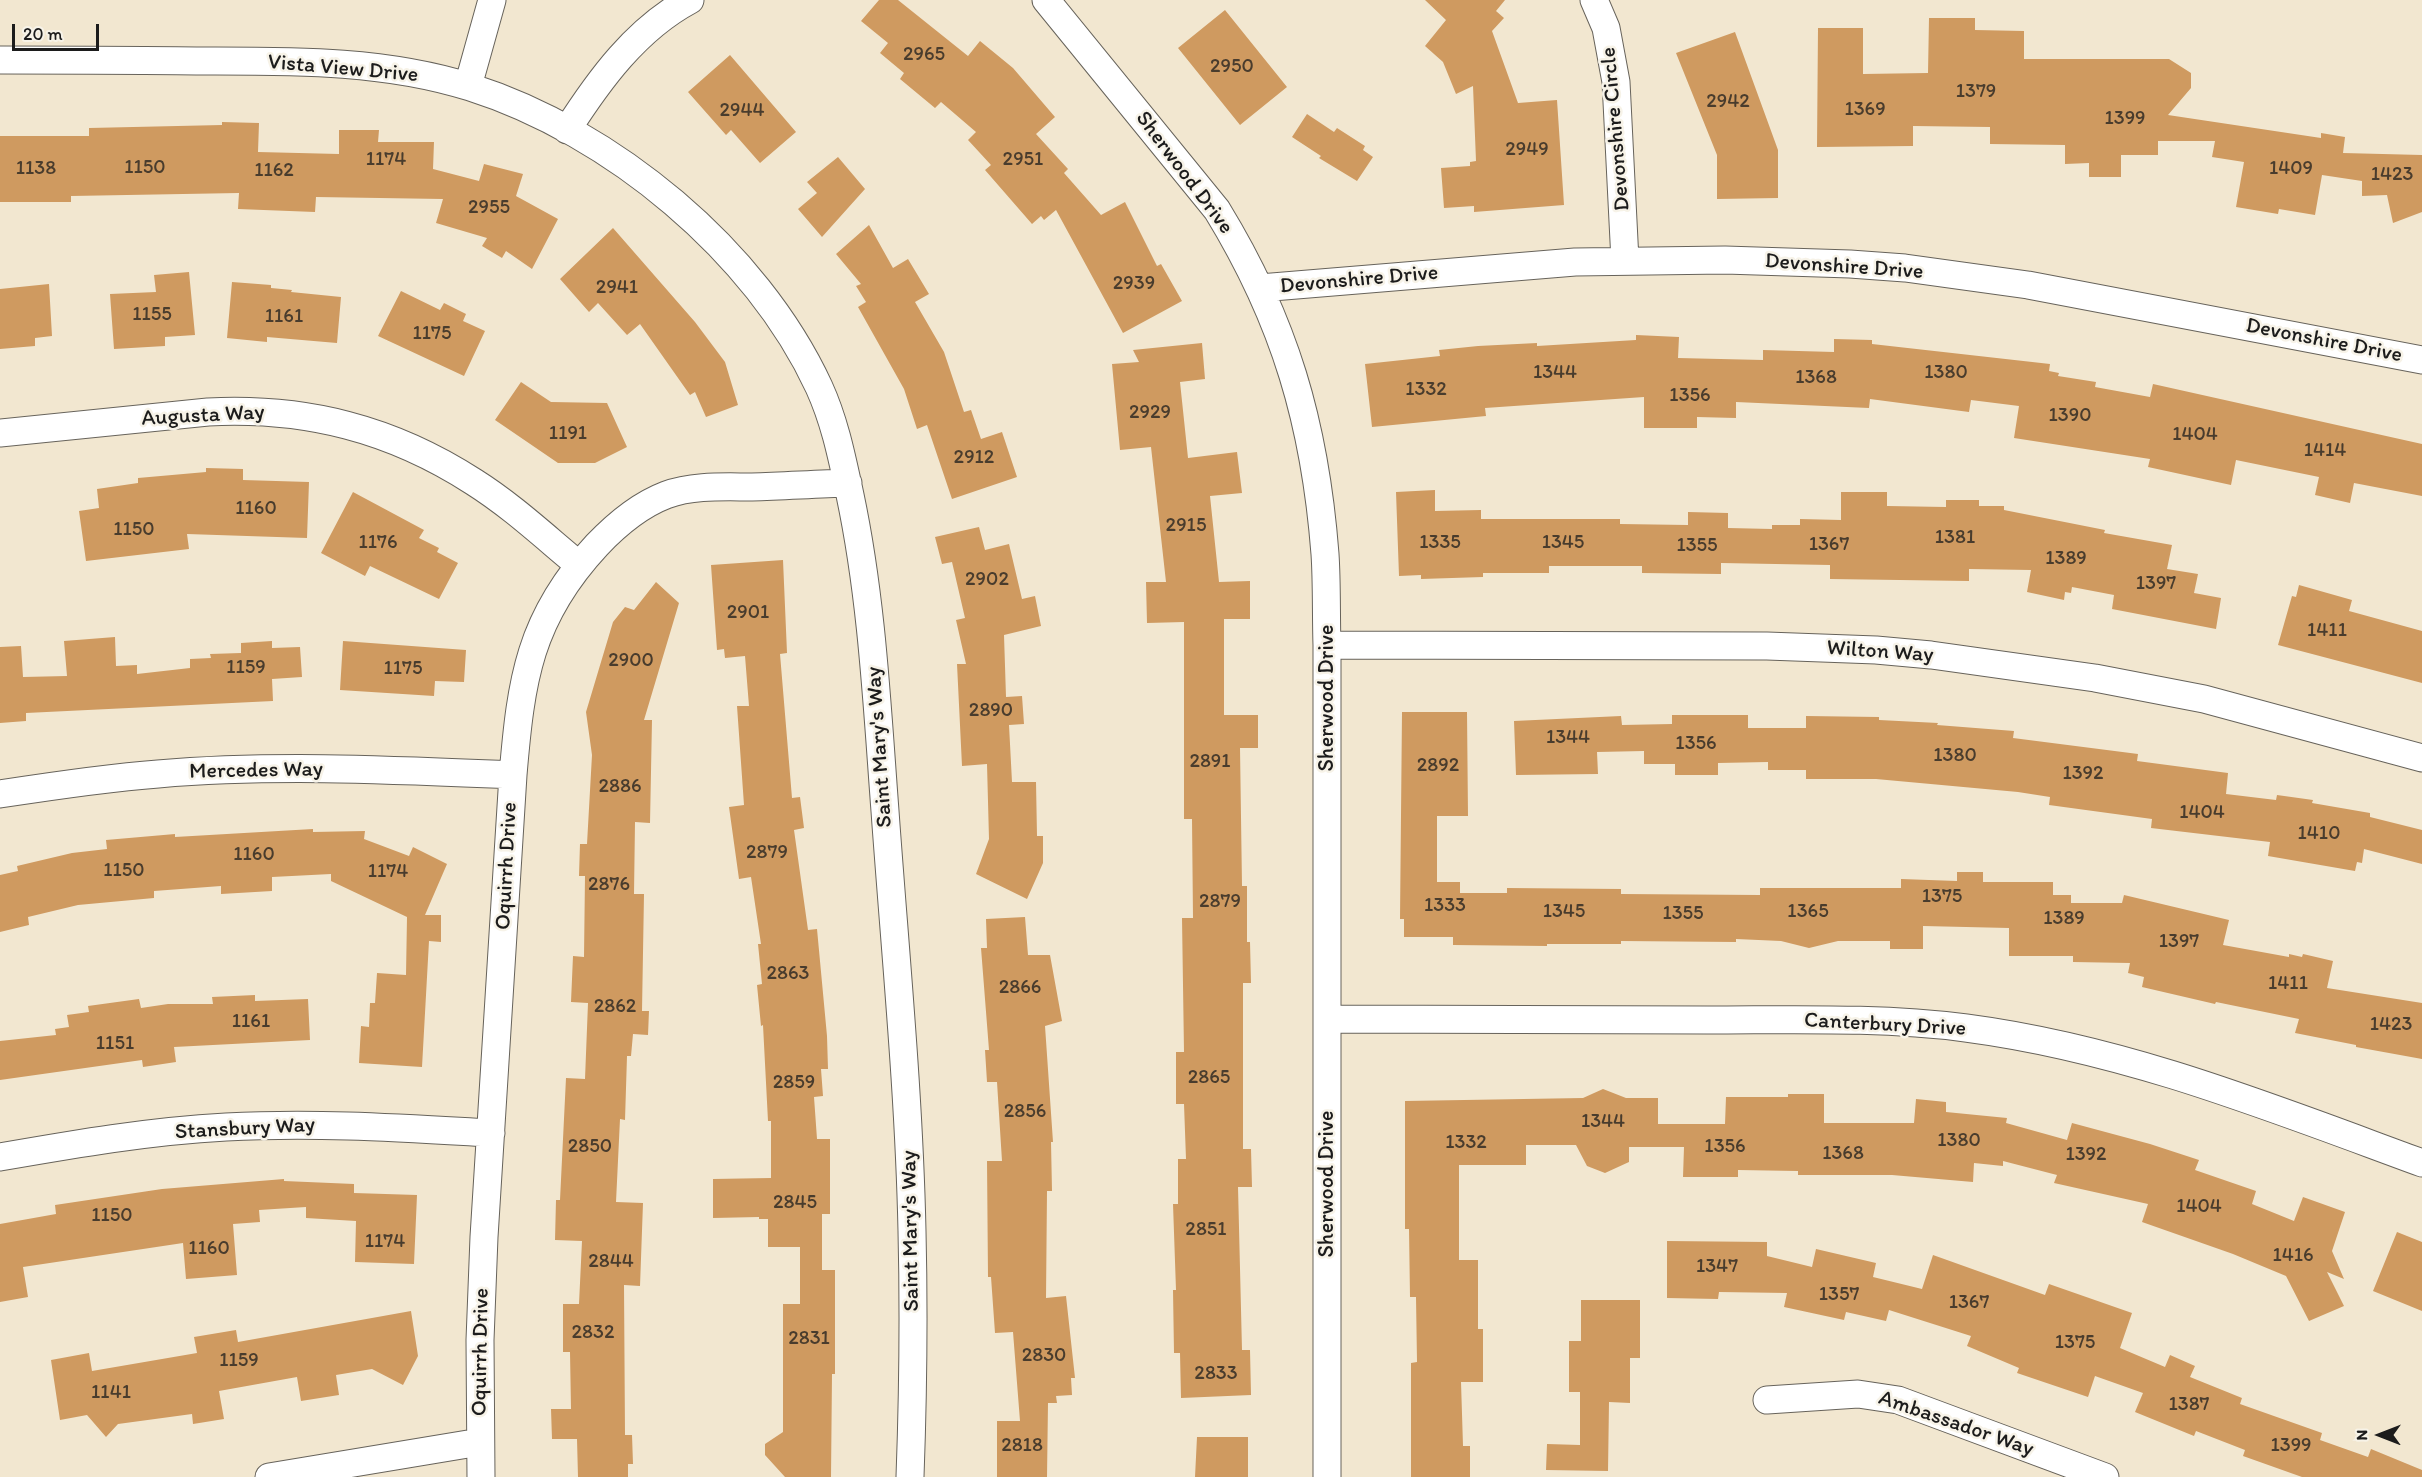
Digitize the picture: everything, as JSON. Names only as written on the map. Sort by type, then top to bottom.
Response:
[{"type":"street","points":[[468,86],[492,0]]},
{"type":"street","points":[[567,130],[600,82],[629,47],[669,12],[690,0]]},
{"type":"street","name":"Sherwood Drive","points":[[1046,0],[1217,210],[1260,288],[1279,330],[1306,419],[1315,465],[1325,556],[1327,645],[1327,1477]]},
{"type":"street","name":"Devonshire Circle","points":[[1594,0],[1606,28],[1616,82],[1625,261]]},
{"type":"street","name":"Vista View Drive","points":[[0,60],[309,63],[388,69],[468,86],[501,98],[567,130]]},
{"type":"street","name":"Saint Mary's Way","points":[[567,130],[607,152],[683,211],[724,251],[761,294],[795,343],[819,387],[837,434],[859,537],[873,654],[908,1130],[913,1319],[910,1477]]},
{"type":"street","name":"Devonshire Drive","points":[[1260,288],[1535,265],[1625,261],[1725,260],[1905,268],[2028,285],[2422,360]]},
{"type":"street","name":"Augusta Way","points":[[0,433],[243,410],[310,416],[375,432],[441,462],[475,482],[579,565]]},
{"type":"street","name":"Oquirrh Drive","points":[[481,1477],[480,1340],[513,775],[518,706],[526,668],[538,633],[556,598],[579,565],[608,534],[638,510],[667,495],[696,488],[848,483]]},
{"type":"street","name":"Wilton Way","points":[[1327,645],[1767,646],[1876,650],[2095,678],[2204,699],[2422,758]]},
{"type":"street","name":"Mercedes Way","points":[[0,794],[108,779],[222,770],[330,768],[513,775]]},
{"type":"street","name":"Canterbury Drive","points":[[1327,1019],[1843,1020],[1965,1028],[2083,1049],[2139,1064],[2193,1080],[2422,1163]]},
{"type":"street","name":"Stansbury Way","points":[[0,1157],[113,1139],[225,1127],[345,1125],[491,1133]]},
{"type":"street","name":"Ambassador Way","points":[[1767,1400],[1858,1394],[1887,1398],[2075,1472],[2104,1477]]},
{"type":"street","points":[[269,1477],[480,1442]]},
{"type":"building","points":[[879,0],[898,0],[968,56],[980,41],[1013,68],[1055,117],[1036,134],[1068,169],[1064,173],[1101,215],[1125,202],[1157,266],[1161,264],[1182,301],[1123,333],[1056,210],[1044,220],[1041,216],[1032,224],[985,170],[991,165],[968,140],[976,132],[941,102],[935,108],[900,79],[904,73],[880,53],[888,43],[861,21]]},
{"type":"building","points":[[1425,0],[1505,0],[1496,11],[1504,18],[1492,31],[1518,103],[1557,100],[1564,205],[1474,212],[1474,206],[1444,208],[1441,168],[1470,166],[1470,162],[1476,161],[1473,86],[1456,94],[1443,62],[1425,46],[1446,20]]},
{"type":"building","points":[[1225,10],[1287,87],[1240,125],[1178,48]]},
{"type":"building","points":[[1929,18],[1975,18],[1975,30],[2024,31],[2024,59],[2169,59],[2191,73],[2191,88],[2168,115],[2321,138],[2321,133],[2345,137],[2343,153],[2422,155],[2422,212],[2393,223],[2387,195],[2362,196],[2362,181],[2322,175],[2315,215],[2279,209],[2278,214],[2236,207],[2244,162],[2212,157],[2215,141],[2158,141],[2158,155],[2121,155],[2121,177],[2089,177],[2089,163],[2065,164],[2065,145],[1990,144],[1990,127],[1913,126],[1913,146],[1817,147],[1818,28],[1863,28],[1863,74],[1928,73]]},
{"type":"building","points":[[1735,32],[1778,150],[1778,198],[1717,199],[1717,155],[1676,53]]},
{"type":"building","points":[[730,55],[796,132],[760,163],[731,130],[726,135],[688,92]]},
{"type":"building","points":[[1307,114],[1334,132],[1337,128],[1365,146],[1363,150],[1373,157],[1357,181],[1319,158],[1321,156],[1292,137]]},
{"type":"building","points":[[222,122],[259,123],[258,152],[339,154],[339,130],[379,130],[378,142],[434,142],[433,169],[479,181],[484,164],[523,174],[516,196],[558,219],[532,269],[506,251],[502,258],[482,246],[487,238],[436,223],[443,199],[316,197],[315,212],[238,209],[239,193],[71,196],[71,202],[0,202],[0,136],[89,136],[89,128],[222,125]]},
{"type":"building","points":[[838,157],[865,189],[822,237],[798,209],[817,193],[807,182]]},
{"type":"building","points":[[869,225],[893,268],[908,259],[929,294],[915,302],[944,352],[964,412],[971,410],[981,439],[1002,432],[1017,477],[952,499],[927,425],[917,429],[904,389],[858,307],[866,302],[856,286],[861,284],[836,254]]},
{"type":"building","points":[[613,228],[695,322],[725,362],[738,405],[706,417],[695,392],[690,395],[640,324],[627,335],[598,303],[589,312],[560,279]]},
{"type":"building","points":[[189,272],[195,335],[165,337],[165,346],[114,349],[110,294],[156,292],[154,275]]},
{"type":"building","points":[[232,282],[271,285],[271,288],[292,290],[291,292],[341,297],[337,343],[267,337],[267,342],[227,338]]},
{"type":"building","points":[[49,284],[52,336],[35,338],[35,346],[0,349],[0,289]]},
{"type":"building","points":[[401,291],[440,310],[444,303],[466,314],[463,321],[485,331],[464,376],[378,336]]},
{"type":"building","points":[[1636,335],[1679,337],[1678,358],[1763,360],[1763,350],[1834,352],[1834,339],[1872,340],[1872,344],[2050,364],[2049,371],[2059,373],[2058,376],[2096,382],[2095,387],[2150,397],[2153,384],[2422,444],[2422,496],[2354,483],[2350,503],[2315,495],[2319,477],[2236,460],[2231,485],[2148,467],[2150,459],[2014,438],[2019,406],[1971,400],[1969,412],[1870,399],[1869,408],[1736,402],[1736,418],[1697,417],[1697,428],[1644,428],[1644,397],[1485,408],[1486,416],[1372,427],[1365,364],[1440,356],[1439,350],[1537,343],[1537,346],[1636,340]]},
{"type":"building","points":[[1202,343],[1205,379],[1180,382],[1188,458],[1237,452],[1242,493],[1210,496],[1219,582],[1250,581],[1250,619],[1224,619],[1224,715],[1258,715],[1258,748],[1240,748],[1242,886],[1247,886],[1247,942],[1250,942],[1251,983],[1243,983],[1243,1149],[1251,1149],[1252,1187],[1238,1187],[1242,1350],[1250,1350],[1251,1395],[1181,1398],[1180,1353],[1174,1353],[1173,1290],[1176,1290],[1173,1204],[1178,1204],[1178,1159],[1186,1159],[1184,1104],[1176,1104],[1176,1052],[1184,1052],[1182,918],[1193,918],[1192,819],[1184,819],[1184,622],[1147,623],[1146,582],[1166,582],[1151,447],[1120,450],[1112,364],[1139,362],[1133,350]]},
{"type":"building","points":[[521,382],[551,402],[607,403],[627,447],[595,463],[558,463],[495,420]]},
{"type":"building","points":[[206,468],[243,469],[243,480],[309,482],[307,538],[187,534],[189,549],[86,561],[79,511],[99,508],[97,489],[138,483],[138,478],[206,472]]},
{"type":"building","points":[[1435,490],[1435,511],[1481,510],[1481,519],[1620,519],[1620,524],[1688,525],[1688,512],[1728,513],[1728,528],[1772,529],[1772,525],[1800,525],[1800,519],[1841,520],[1841,492],[1887,492],[1887,506],[1946,507],[1946,500],[1979,500],[1979,506],[2004,506],[2004,510],[2105,530],[2104,533],[2172,545],[2167,569],[2198,574],[2194,593],[2221,598],[2216,629],[2112,609],[2114,595],[2072,587],[2071,593],[2065,592],[2064,600],[2027,592],[2031,570],[1969,569],[1969,581],[1830,579],[1830,565],[1721,563],[1721,574],[1642,573],[1642,566],[1549,566],[1549,573],[1483,573],[1483,577],[1421,579],[1421,575],[1399,576],[1396,492]]},
{"type":"building","points":[[353,492],[424,530],[419,538],[439,548],[437,552],[458,563],[439,599],[370,566],[365,576],[321,553]]},
{"type":"building","points":[[979,527],[985,550],[1009,544],[1022,599],[1035,596],[1041,626],[1004,635],[1006,697],[1022,696],[1024,724],[1009,725],[1012,782],[1036,782],[1037,836],[1043,836],[1043,863],[1027,899],[976,874],[989,839],[987,764],[962,766],[957,664],[966,664],[956,620],[965,618],[952,562],[942,564],[935,537]]},
{"type":"building","points":[[783,560],[787,653],[780,654],[792,798],[800,797],[804,828],[794,830],[808,930],[817,929],[827,1036],[828,1069],[821,1069],[823,1096],[814,1097],[817,1139],[830,1139],[830,1214],[822,1214],[822,1270],[835,1270],[835,1374],[832,1374],[831,1477],[785,1477],[765,1455],[765,1444],[783,1432],[783,1304],[800,1304],[800,1247],[768,1247],[768,1219],[759,1219],[759,1217],[713,1218],[713,1179],[771,1178],[771,1121],[768,1121],[763,1025],[761,1026],[757,985],[762,984],[758,944],[761,944],[751,877],[739,879],[729,807],[744,805],[737,706],[749,706],[745,656],[725,658],[724,649],[717,650],[711,565]]},
{"type":"building","points":[[656,582],[679,603],[644,720],[652,720],[650,823],[635,822],[634,894],[644,894],[642,1011],[649,1011],[648,1035],[633,1034],[631,1056],[627,1056],[625,1120],[620,1119],[616,1202],[643,1203],[640,1286],[624,1285],[625,1435],[632,1435],[633,1464],[628,1464],[628,1477],[578,1477],[577,1439],[552,1439],[551,1409],[571,1409],[570,1352],[563,1352],[563,1304],[579,1304],[582,1241],[555,1240],[556,1200],[560,1200],[566,1078],[585,1079],[588,1003],[571,1002],[573,956],[584,957],[585,876],[579,876],[580,844],[587,844],[592,755],[586,712],[613,622],[625,607],[634,610]]},
{"type":"building","points":[[2299,585],[2352,600],[2349,611],[2422,631],[2422,683],[2278,645],[2292,596],[2296,597]]},
{"type":"building","points":[[115,637],[116,666],[137,665],[137,674],[190,668],[190,659],[211,658],[210,654],[241,653],[241,643],[272,641],[272,648],[300,647],[302,677],[272,679],[273,701],[26,713],[26,721],[0,723],[0,647],[21,646],[23,677],[67,676],[64,641]]},
{"type":"building","points":[[343,641],[466,650],[464,682],[435,681],[434,696],[340,690]]},
{"type":"building","points":[[1402,712],[1467,712],[1468,816],[1437,816],[1437,882],[1460,882],[1460,893],[1507,893],[1507,888],[1621,889],[1621,894],[1760,895],[1760,888],[1901,888],[1901,879],[1957,881],[1957,872],[1983,872],[1983,882],[2053,882],[2053,895],[2071,895],[2071,903],[2122,903],[2124,895],[2229,920],[2223,945],[2289,957],[2289,954],[2302,957],[2303,954],[2333,961],[2327,988],[2422,1003],[2422,1059],[2295,1033],[2299,1019],[2216,1002],[2215,1004],[2142,987],[2144,977],[2128,973],[2130,963],[2073,962],[2073,956],[2009,956],[2009,928],[1923,926],[1923,949],[1890,949],[1890,941],[1838,941],[1809,948],[1781,941],[1736,939],[1736,942],[1621,941],[1621,944],[1547,944],[1547,946],[1453,945],[1453,937],[1404,937],[1404,919],[1400,919]]},
{"type":"building","points":[[1672,715],[1748,715],[1748,728],[1806,728],[1806,716],[1879,717],[1879,720],[1938,723],[1937,725],[2014,731],[2013,738],[2138,754],[2137,761],[2228,773],[2226,794],[2276,800],[2277,795],[2313,800],[2312,803],[2370,813],[2370,817],[2422,830],[2422,864],[2364,849],[2362,863],[2357,862],[2355,871],[2268,856],[2270,842],[2151,828],[2152,819],[2049,805],[2050,797],[1876,779],[1806,779],[1806,770],[1768,770],[1768,762],[1718,763],[1718,775],[1675,775],[1675,764],[1644,764],[1644,751],[1597,752],[1598,774],[1516,775],[1514,721],[1621,716],[1622,725],[1672,724]]},
{"type":"building","points":[[313,829],[313,832],[365,831],[364,839],[409,856],[413,847],[447,864],[425,915],[441,915],[441,942],[429,941],[422,1067],[359,1063],[361,1026],[369,1027],[370,1003],[375,1003],[377,973],[406,975],[407,917],[331,881],[331,874],[272,877],[272,891],[221,894],[221,886],[154,891],[154,898],[78,905],[28,917],[29,925],[0,932],[0,875],[18,871],[17,866],[72,853],[107,849],[106,840],[175,834],[175,837]]},
{"type":"building","points":[[1025,917],[1028,955],[1050,955],[1062,1021],[1045,1026],[1053,1142],[1051,1142],[1052,1191],[1047,1191],[1046,1298],[1066,1296],[1075,1378],[1071,1378],[1072,1395],[1056,1396],[1057,1403],[1048,1403],[1047,1477],[997,1477],[997,1421],[1020,1421],[1013,1332],[995,1333],[991,1277],[988,1277],[987,1161],[1002,1161],[997,1082],[987,1082],[985,1050],[989,1050],[981,948],[987,948],[986,919]]},
{"type":"building","points":[[255,995],[255,1001],[308,999],[310,1040],[174,1047],[176,1062],[143,1067],[142,1060],[0,1080],[0,1041],[56,1035],[55,1029],[69,1027],[67,1015],[89,1012],[88,1006],[139,999],[141,1008],[168,1004],[213,1004],[212,997]]},
{"type":"building","points":[[1603,1089],[1626,1098],[1658,1098],[1658,1124],[1725,1124],[1726,1097],[1788,1097],[1788,1094],[1824,1094],[1824,1123],[1914,1123],[1916,1099],[1946,1102],[1946,1112],[2007,1118],[2006,1123],[2067,1140],[2072,1123],[2150,1144],[2199,1160],[2195,1170],[2256,1191],[2252,1204],[2294,1221],[2303,1197],[2345,1212],[2332,1251],[2344,1279],[2327,1272],[2344,1306],[2309,1321],[2286,1276],[2233,1254],[2142,1222],[2148,1204],[2054,1183],[2057,1175],[2003,1161],[2003,1166],[1974,1163],[1973,1182],[1892,1175],[1798,1175],[1798,1171],[1738,1170],[1738,1177],[1683,1177],[1684,1147],[1629,1147],[1629,1162],[1605,1173],[1587,1166],[1576,1145],[1526,1145],[1526,1165],[1459,1165],[1459,1260],[1478,1260],[1478,1329],[1483,1329],[1483,1382],[1461,1382],[1463,1446],[1470,1446],[1470,1477],[1411,1477],[1411,1363],[1417,1362],[1416,1297],[1410,1297],[1409,1229],[1405,1229],[1405,1101],[1583,1098]]},
{"type":"building","points":[[284,1179],[284,1181],[354,1184],[354,1193],[417,1195],[414,1264],[355,1262],[356,1221],[306,1218],[306,1207],[259,1210],[260,1222],[233,1224],[237,1275],[186,1279],[183,1243],[23,1267],[28,1297],[0,1302],[0,1224],[56,1214],[55,1205],[162,1189]]},
{"type":"building","points":[[2397,1232],[2422,1242],[2422,1311],[2373,1291]]},
{"type":"building","points":[[1667,1241],[1767,1242],[1767,1256],[1812,1267],[1816,1249],[1876,1263],[1873,1277],[1922,1289],[1933,1255],[2045,1295],[2049,1284],[2132,1313],[2120,1348],[2165,1367],[2170,1355],[2195,1366],[2190,1377],[2242,1398],[2240,1404],[2322,1433],[2320,1440],[2368,1457],[2371,1449],[2422,1470],[2422,1477],[2302,1477],[2243,1456],[2245,1450],[2196,1431],[2194,1436],[2135,1412],[2143,1393],[2095,1376],[2088,1397],[2017,1373],[2019,1368],[1967,1346],[1971,1336],[1889,1310],[1886,1321],[1846,1312],[1844,1320],[1784,1307],[1787,1293],[1719,1292],[1718,1299],[1667,1298]]},
{"type":"building","points":[[1581,1300],[1640,1300],[1640,1358],[1630,1358],[1630,1403],[1609,1402],[1608,1471],[1546,1470],[1547,1444],[1580,1445],[1580,1392],[1569,1392],[1569,1341],[1581,1341]]},
{"type":"building","points":[[411,1311],[418,1356],[403,1385],[372,1369],[336,1375],[339,1395],[301,1401],[297,1377],[219,1391],[224,1419],[193,1424],[192,1414],[118,1424],[106,1437],[87,1415],[60,1420],[51,1360],[89,1353],[92,1371],[197,1353],[194,1337],[236,1330],[238,1342]]},
{"type":"building","points":[[1197,1437],[1248,1437],[1248,1477],[1195,1477]]}]
